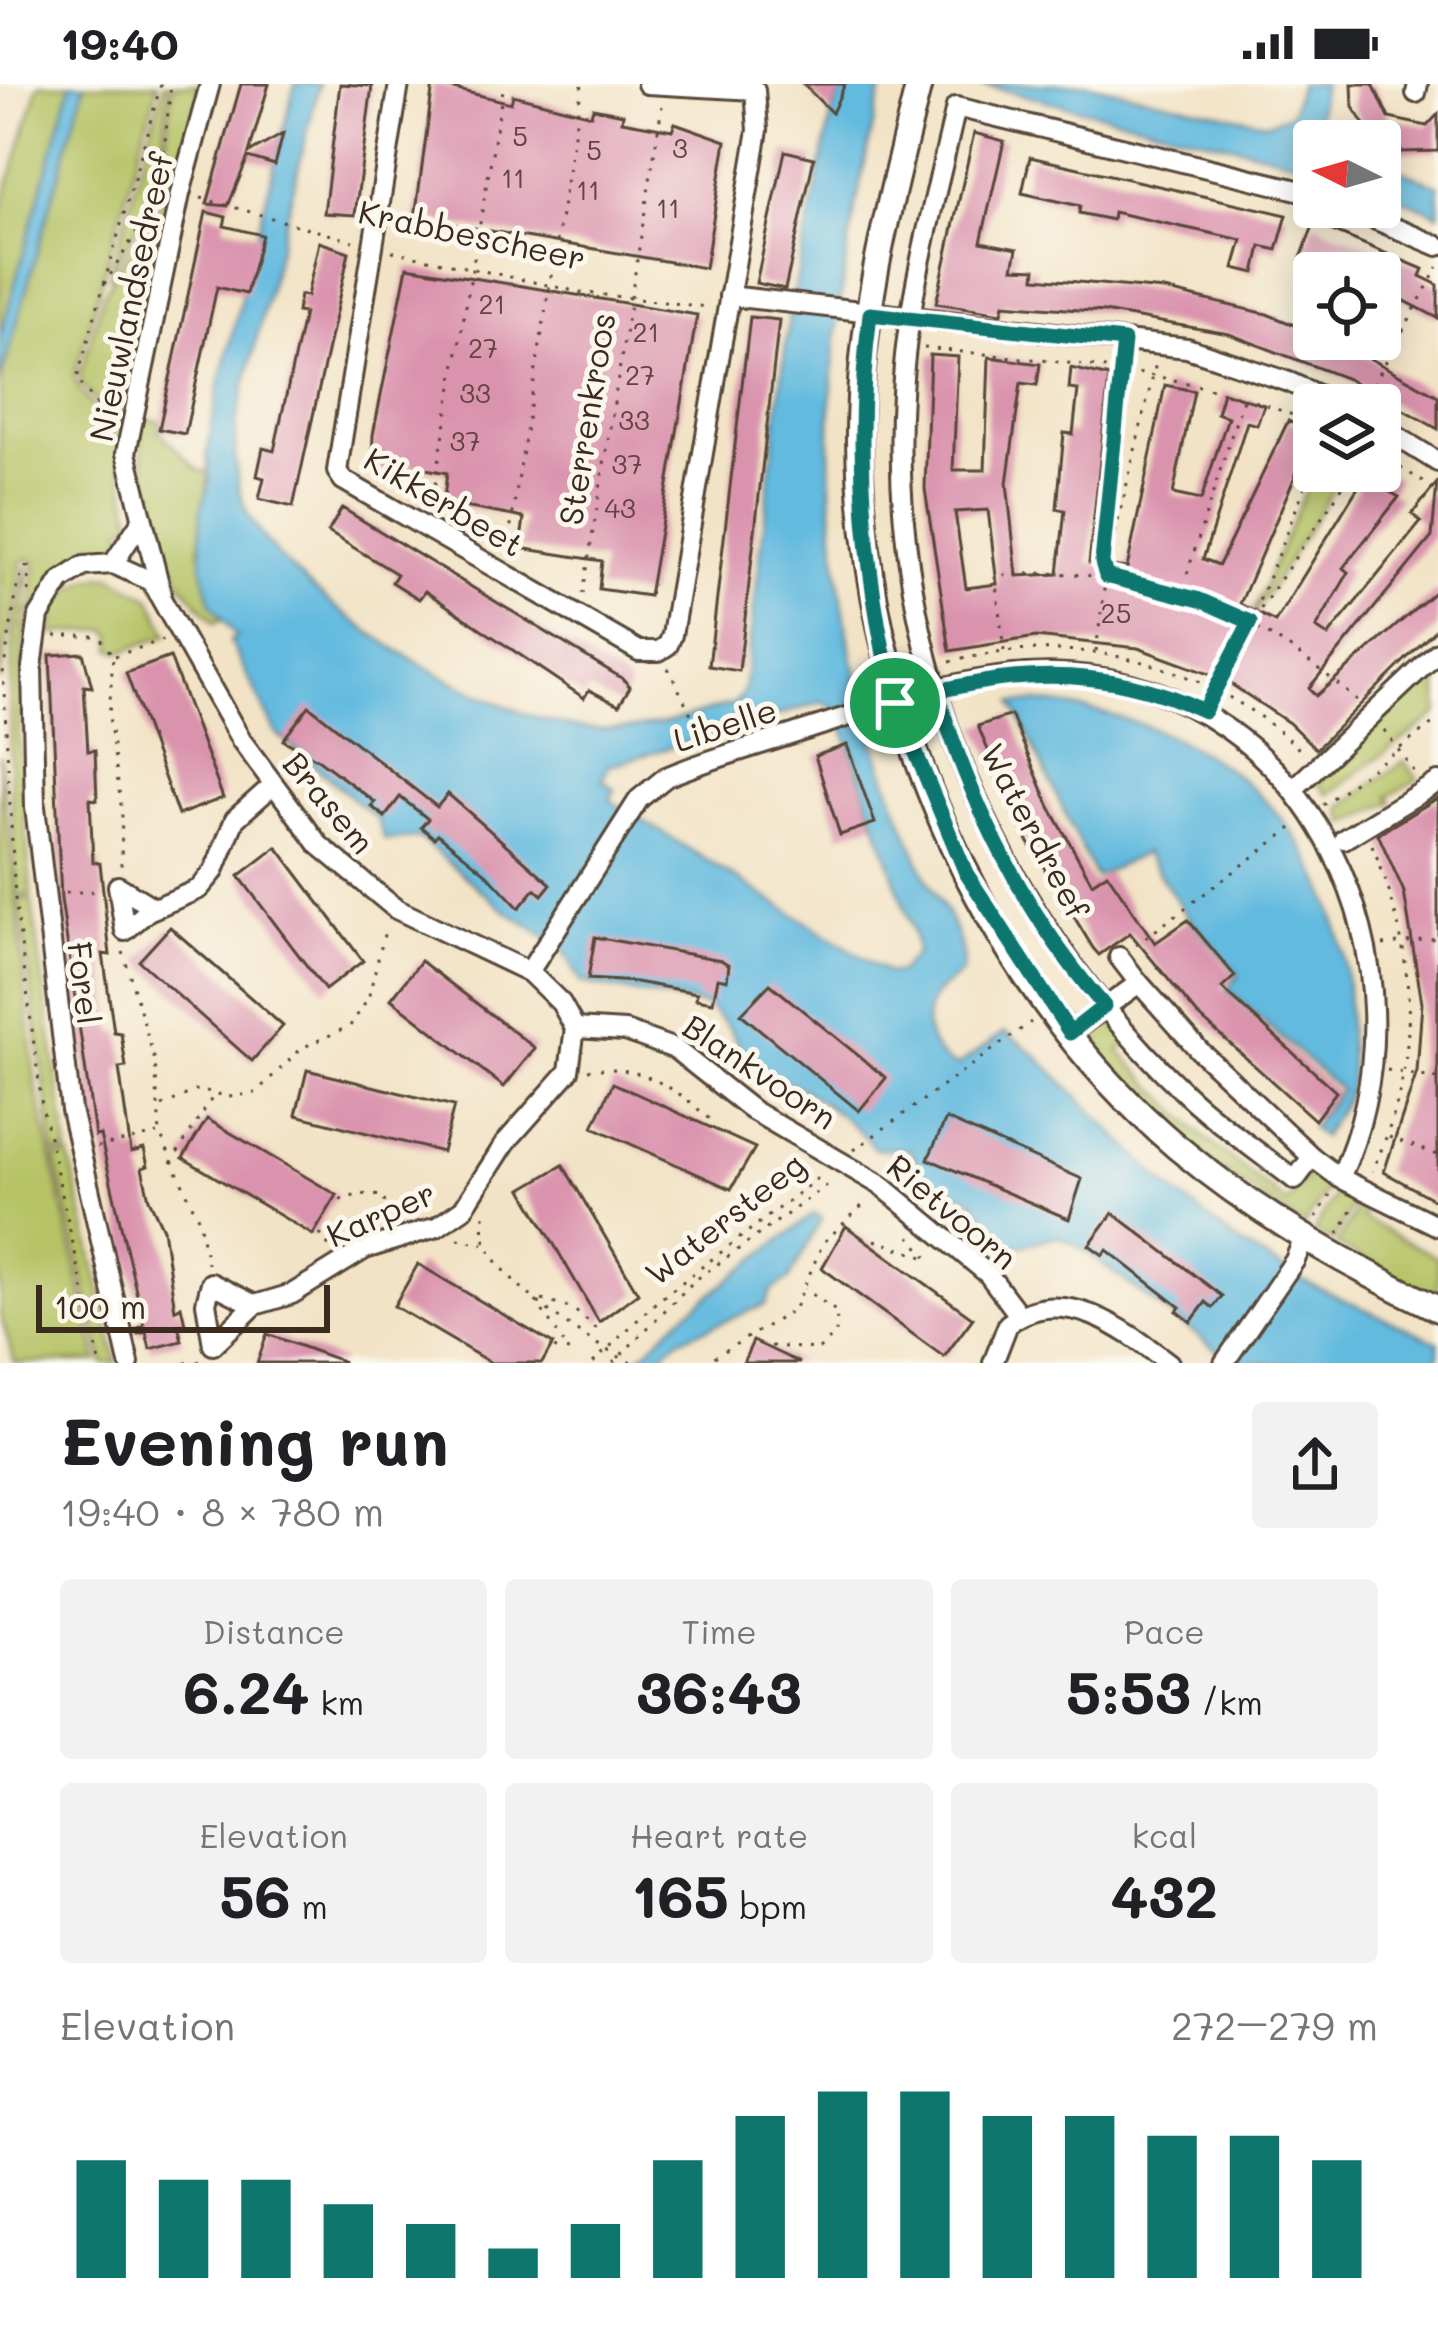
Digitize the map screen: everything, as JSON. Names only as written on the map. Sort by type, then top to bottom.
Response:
[{"type":"street","name":"Nieuwlandsedreef","points":[[161,592],[126,465],[127,440],[180,194],[210,84]]},
{"type":"street","points":[[372,246],[399,84]]},
{"type":"street","points":[[920,84],[870,314],[859,437],[862,518],[883,706],[966,873],[1070,1033],[1173,1144],[1299,1249],[1438,1309]]},
{"type":"street","points":[[656,85],[756,87],[758,130],[672,635],[659,651]]},
{"type":"street","name":"Waterdreef","points":[[1293,189],[956,107],[906,346],[903,506],[916,605],[962,770],[1048,932],[1104,1006],[1190,1097],[1295,1180],[1312,1157]]},
{"type":"street","points":[[1395,228],[1438,246]]},
{"type":"street","name":"Kikkerbeet","points":[[372,246],[335,464],[343,480],[639,651],[659,651]]},
{"type":"street","points":[[728,303],[784,304],[1160,344],[1293,384]]},
{"type":"street","points":[[1401,439],[1438,462]]},
{"type":"street","points":[[140,523],[113,564],[140,573],[161,592]]},
{"type":"street","name":"Forel","points":[[113,564],[84,566],[61,581],[44,603],[30,716],[53,987],[71,1110],[129,1363]]},
{"type":"street","name":"Brasem","points":[[161,592],[201,673],[272,786],[338,865],[396,910],[529,972],[561,1003],[575,1028]]},
{"type":"street","points":[[1299,784],[1438,652]]},
{"type":"street","name":"Libelle","points":[[529,972],[639,799],[666,777],[713,758],[936,690],[1011,674],[1093,676],[1145,687],[1231,726],[1299,784],[1344,839],[1366,885],[1382,945],[1390,1016],[1385,1070],[1358,1151],[1340,1178]]},
{"type":"street","points":[[1344,839],[1432,785]]},
{"type":"street","points":[[120,929],[199,889],[214,871],[235,819],[272,786]]},
{"type":"street","points":[[122,885],[154,908]]},
{"type":"street","points":[[120,929],[122,885]]},
{"type":"street","points":[[1119,957],[1199,1050],[1312,1157],[1340,1178],[1438,1226]]},
{"type":"street","points":[[1070,1033],[1139,983]]},
{"type":"street","points":[[569,1071],[575,1028]]},
{"type":"street","name":"Blankvoorn","points":[[575,1028],[659,1040],[772,1122],[845,1164]]},
{"type":"street","name":"Karper","points":[[208,1356],[255,1304],[292,1294],[350,1257],[437,1227],[463,1210],[506,1142],[569,1071]]},
{"type":"street","name":"Rietvoorn","points":[[845,1164],[882,1186],[988,1274],[1019,1316]]},
{"type":"street","points":[[1224,1363],[1299,1249]]},
{"type":"street","points":[[208,1356],[206,1303],[211,1283],[255,1304]]},
{"type":"street","points":[[993,1363],[1008,1324],[1055,1305],[1091,1313],[1169,1363]]},
{"type":"path","points":[[127,440],[77,380],[161,84]]},
{"type":"path","points":[[104,286],[160,190],[171,84]]},
{"type":"path","points":[[428,526],[505,84]]},
{"type":"path","points":[[503,572],[582,84]]},
{"type":"path","name":"Sterrenkroos","points":[[580,616],[632,297],[656,85]]},
{"type":"path","points":[[160,190],[180,194]]},
{"type":"path","name":"Krabbescheer","points":[[209,200],[472,270],[632,297],[728,303]]},
{"type":"path","points":[[1374,384],[1438,267]]},
{"type":"path","points":[[1107,568],[1102,562],[1124,341]]},
{"type":"path","points":[[1093,676],[1107,568],[1160,344]]},
{"type":"path","points":[[906,346],[1154,374],[1244,397],[1293,416]]},
{"type":"path","points":[[1187,574],[1244,397]]},
{"type":"path","points":[[1401,468],[1438,491]]},
{"type":"path","points":[[1204,711],[1251,621],[1303,492]]},
{"type":"path","points":[[1251,621],[1258,618],[1339,492]]},
{"type":"path","points":[[1004,651],[995,576],[1106,576],[1200,600],[1251,621],[1290,645],[1372,714],[1432,785]]},
{"type":"path","points":[[113,656],[184,634]]},
{"type":"path","points":[[37,636],[99,636],[113,656],[109,716],[122,812],[122,885]]},
{"type":"path","points":[[659,651],[706,743]]},
{"type":"path","points":[[1180,912],[1438,720]]},
{"type":"path","points":[[1364,826],[1404,942],[1412,1021],[1406,1074],[1388,1137],[1438,1155]]},
{"type":"path","points":[[65,892],[91,891]]},
{"type":"path","points":[[161,1108],[192,1090],[255,1093],[302,1048],[350,1027],[362,1014],[379,966],[380,941],[396,910]]},
{"type":"path","points":[[120,929],[155,1061],[160,1134],[199,1220],[211,1283]]},
{"type":"path","points":[[1382,945],[1438,938]]},
{"type":"path","name":"Watersteeg","points":[[593,1363],[655,1303],[845,1164],[863,1143],[1011,1038]]},
{"type":"path","points":[[569,1071],[627,1069],[673,1088],[712,1123]]},
{"type":"path","points":[[1385,1070],[1438,1079]]},
{"type":"path","points":[[171,1163],[215,1094]]},
{"type":"path","points":[[103,1146],[160,1134]]},
{"type":"path","points":[[613,1363],[694,1281],[845,1164]]},
{"type":"path","points":[[1299,1249],[1340,1178]]},
{"type":"path","points":[[704,1363],[788,1314],[832,1231],[882,1186]]},
{"type":"path","points":[[340,1200],[361,1194],[383,1196],[392,1241]]},
{"type":"path","points":[[485,1211],[486,1245]]},
{"type":"path","points":[[875,1240],[929,1259],[903,1228]]},
{"type":"path","points":[[450,1238],[486,1245],[535,1298],[569,1351],[552,1348]]},
{"type":"path","points":[[770,1346],[819,1349],[836,1334],[837,1312],[803,1288]]},
{"type":"path","points":[[535,1298],[605,1350],[632,1363]]},
{"type":"path","points":[[535,1298],[573,1309],[597,1329],[602,1321]]},
{"type":"path","points":[[184,1363],[208,1356]]},
{"type":"green space","points":[[39,84],[71,84],[0,337],[0,214]]},
{"type":"green space","points":[[85,84],[158,84],[74,377],[79,390],[122,441],[122,474],[133,523],[122,528],[125,535],[110,551],[49,587],[29,631],[35,563],[28,558],[22,561],[0,682],[0,382]]},
{"type":"green space","points":[[164,84],[169,84],[157,190],[109,278]]},
{"type":"green space","points":[[173,84],[198,84],[199,99],[172,188],[162,181]]},
{"type":"green space","points":[[165,195],[172,197],[134,350],[137,358],[122,430],[81,384],[80,375],[104,293]]},
{"type":"green space","points":[[145,418],[159,421],[158,430],[198,470],[209,472],[199,549],[221,621],[214,623],[187,591],[162,543],[144,463],[140,424]]},
{"type":"green space","points":[[1305,492],[1331,492],[1255,613]]},
{"type":"green space","points":[[28,565],[24,629],[29,638],[23,639],[19,738],[31,894],[18,896],[10,684]]},
{"type":"green space","points":[[111,576],[151,598],[168,635],[120,652],[112,649],[113,635],[107,630],[51,634],[56,610],[69,592],[87,581]]},
{"type":"green space","points":[[1438,671],[1438,714],[1328,795],[1316,780]]},
{"type":"green space","points":[[0,755],[36,1089],[97,1361],[15,1363],[0,1314]]},
{"type":"green space","points":[[1404,761],[1418,779],[1389,796],[1392,802],[1346,824],[1341,807]]},
{"type":"green space","points":[[31,898],[68,1151],[54,1154],[19,900]]},
{"type":"green space","points":[[1110,1022],[1130,1042],[1119,1051],[1202,1136],[1287,1203],[1312,1171],[1328,1175],[1329,1185],[1305,1226],[1217,1166],[1148,1110],[1102,1054],[1096,1029]]},
{"type":"green space","points":[[69,1155],[117,1363],[103,1363],[55,1158]]},
{"type":"green space","points":[[1345,1191],[1356,1198],[1332,1242],[1314,1231],[1335,1194]]},
{"type":"green space","points":[[1361,1201],[1368,1205],[1362,1218],[1438,1258],[1438,1299],[1337,1245]]},
{"type":"water","points":[[71,84],[85,84],[0,382],[0,337]]},
{"type":"water","points":[[295,84],[319,84],[236,423],[238,481],[248,514],[307,584],[351,619],[400,652],[503,705],[551,721],[610,730],[665,723],[735,703],[744,691],[789,316],[832,113],[845,84],[883,84],[837,323],[830,476],[848,633],[867,716],[898,809],[960,944],[962,971],[939,991],[927,1011],[932,1044],[957,1066],[1005,1032],[1035,1054],[1167,1186],[1237,1242],[1303,1281],[1438,1342],[1438,1363],[1234,1363],[1080,1247],[1057,1236],[1000,1246],[973,1200],[925,1178],[909,1149],[875,1149],[819,1100],[751,1068],[730,1029],[707,1006],[581,983],[562,947],[503,909],[420,838],[385,840],[377,819],[276,733],[230,641],[236,637],[211,603],[202,568],[201,509],[210,481],[207,454],[218,390]],"holes":[[[823,702],[838,711],[914,934],[916,953],[898,973],[888,973],[610,800],[615,790],[603,780],[608,766]]]},
{"type":"water","points":[[978,84],[1087,84],[1268,123],[1291,113],[1299,84],[1323,84],[1317,120],[1293,120],[1293,160]]},
{"type":"water","points":[[1401,170],[1438,185],[1438,214],[1401,198]]},
{"type":"water","points":[[1038,702],[1104,713],[1164,733],[1217,762],[1263,798],[1300,843],[1327,896],[1343,956],[1349,1081],[1344,1101],[1322,1137],[1311,1128],[1340,1090],[1227,989],[1239,975],[1187,915],[1145,853],[1095,877],[1013,703]]},
{"type":"water","points":[[814,1214],[822,1218],[789,1280],[772,1290],[765,1305],[679,1339],[651,1363],[634,1363],[680,1318]]},
{"type":"building","points":[[241,84],[269,84],[249,153],[283,134],[275,165],[248,157],[228,206],[207,204]]},
{"type":"building","points":[[340,84],[372,86],[355,215],[324,213]]},
{"type":"building","points":[[433,84],[511,103],[513,95],[591,115],[593,108],[623,114],[622,121],[672,130],[675,123],[726,141],[705,268],[415,218]]},
{"type":"building","points":[[803,84],[845,84],[832,113]]},
{"type":"building","points":[[1352,84],[1373,84],[1389,118],[1398,120],[1361,120],[1353,107]]},
{"type":"building","points":[[1438,114],[1438,151],[1401,152],[1401,121],[1427,126]]},
{"type":"building","points":[[974,133],[1004,141],[981,242],[1017,249],[1013,268],[1036,269],[1035,278],[1164,290],[1267,314],[1293,325],[1293,358],[1229,334],[1104,312],[1004,304],[1002,313],[936,303]]},
{"type":"building","points":[[785,151],[814,158],[785,289],[756,283]]},
{"type":"building","points":[[1030,157],[1287,215],[1277,250],[1261,246],[1255,273],[1234,268],[1242,240],[1113,212],[1112,220],[1079,213],[1080,206],[1022,193]]},
{"type":"building","points":[[206,212],[226,217],[224,226],[262,235],[246,294],[217,287],[185,434],[159,429]]},
{"type":"building","points":[[1312,228],[1326,228],[1383,252],[1303,252]]},
{"type":"building","points":[[319,242],[349,252],[293,507],[259,499],[264,478],[257,476],[263,448],[274,451],[304,313],[297,312],[300,295],[307,296]]},
{"type":"building","points":[[1401,260],[1423,269],[1420,276],[1438,285],[1438,318],[1401,299]]},
{"type":"building","points":[[407,267],[697,315],[649,596],[599,589],[602,561],[520,548],[524,518],[459,506],[458,514],[443,506],[447,473],[400,464],[397,478],[372,464],[373,435]]},
{"type":"building","points":[[750,317],[779,320],[739,671],[709,666]]},
{"type":"building","points":[[930,355],[958,357],[953,470],[985,470],[989,357],[1040,364],[1037,385],[1021,383],[1007,483],[1017,576],[1058,574],[1065,510],[1057,509],[1064,433],[1073,434],[1078,390],[1069,389],[1071,368],[1109,377],[1089,563],[1127,568],[1165,385],[1194,391],[1173,494],[1201,500],[1228,417],[1217,413],[1223,392],[1264,405],[1257,425],[1247,422],[1203,559],[1219,565],[1288,421],[1293,423],[1293,481],[1240,604],[1275,622],[1355,492],[1390,492],[1399,497],[1343,568],[1349,572],[1316,628],[1328,636],[1421,522],[1412,514],[1437,483],[1432,537],[1309,688],[1316,696],[1438,589],[1438,627],[1316,749],[1289,723],[1225,680],[1138,648],[1036,637],[950,651],[925,489]],"holes":[[[988,510],[997,584],[966,588],[955,512]]]},
{"type":"building","points":[[1298,360],[1373,360],[1438,396],[1438,429],[1401,408],[1401,384],[1357,384]]},
{"type":"building","points":[[342,508],[623,679],[630,687],[619,705],[589,690],[584,698],[425,591],[419,599],[392,582],[397,574],[328,532]]},
{"type":"building","points":[[83,653],[92,687],[84,686],[88,751],[95,750],[97,800],[90,799],[93,862],[100,863],[110,955],[103,954],[114,1032],[121,1033],[126,1067],[119,1068],[131,1152],[144,1149],[148,1166],[142,1168],[163,1229],[175,1310],[181,1306],[185,1324],[178,1325],[182,1341],[150,1349],[146,1332],[138,1334],[136,1329],[144,1325],[100,1135],[95,1136],[61,899],[50,655]]},
{"type":"building","points":[[170,657],[223,798],[178,815],[126,673]]},
{"type":"building","points":[[309,706],[437,807],[448,794],[551,884],[542,895],[535,889],[519,908],[486,873],[438,834],[434,838],[421,827],[428,819],[400,797],[385,817],[371,806],[375,802],[283,740]]},
{"type":"building","points":[[1011,715],[1050,807],[1092,883],[1107,873],[1155,943],[1188,920],[1235,976],[1222,988],[1336,1092],[1315,1120],[1197,1014],[1130,933],[1099,955],[1093,948],[1025,836],[978,726]]},
{"type":"building","points":[[847,745],[875,823],[840,835],[815,756]]},
{"type":"building","points":[[1438,798],[1438,1202],[1384,1172],[1417,1072],[1422,1003],[1404,892],[1378,834]]},
{"type":"building","points":[[277,847],[363,961],[325,990],[239,876]]},
{"type":"building","points":[[170,927],[283,1026],[252,1061],[139,961]]},
{"type":"building","points":[[595,937],[721,960],[729,965],[727,980],[718,978],[713,1002],[696,999],[697,993],[588,979]]},
{"type":"building","points":[[421,961],[535,1048],[504,1087],[391,999]]},
{"type":"building","points":[[770,984],[886,1078],[859,1111],[741,1014]]},
{"type":"building","points":[[307,1070],[454,1106],[442,1152],[296,1115]]},
{"type":"building","points":[[613,1083],[755,1148],[731,1189],[593,1127]]},
{"type":"building","points":[[207,1119],[337,1195],[313,1235],[183,1158]]},
{"type":"building","points":[[946,1119],[1082,1179],[1069,1219],[928,1159]]},
{"type":"building","points":[[563,1165],[638,1293],[599,1322],[522,1189]]},
{"type":"building","points":[[1113,1213],[1222,1296],[1213,1308],[1206,1302],[1191,1322],[1177,1311],[1180,1307],[1107,1250],[1103,1255],[1089,1245]]},
{"type":"building","points":[[846,1226],[973,1318],[944,1357],[822,1268]]},
{"type":"building","points":[[418,1264],[553,1344],[542,1363],[491,1363],[394,1306]]},
{"type":"building","points":[[267,1334],[342,1361],[342,1363],[257,1363]]},
{"type":"building","points":[[753,1341],[800,1363],[743,1363]]},
{"type":"route","points":[[895,703],[876,618],[862,518],[859,437],[870,314],[1124,341],[1102,562],[1106,576],[1200,600],[1250,622],[1204,711],[1145,687],[1093,676],[1037,673],[985,678],[936,690],[895,703],[966,873],[1070,1033],[1104,1006],[1048,932],[998,845],[962,770],[936,690],[895,703]]}]
